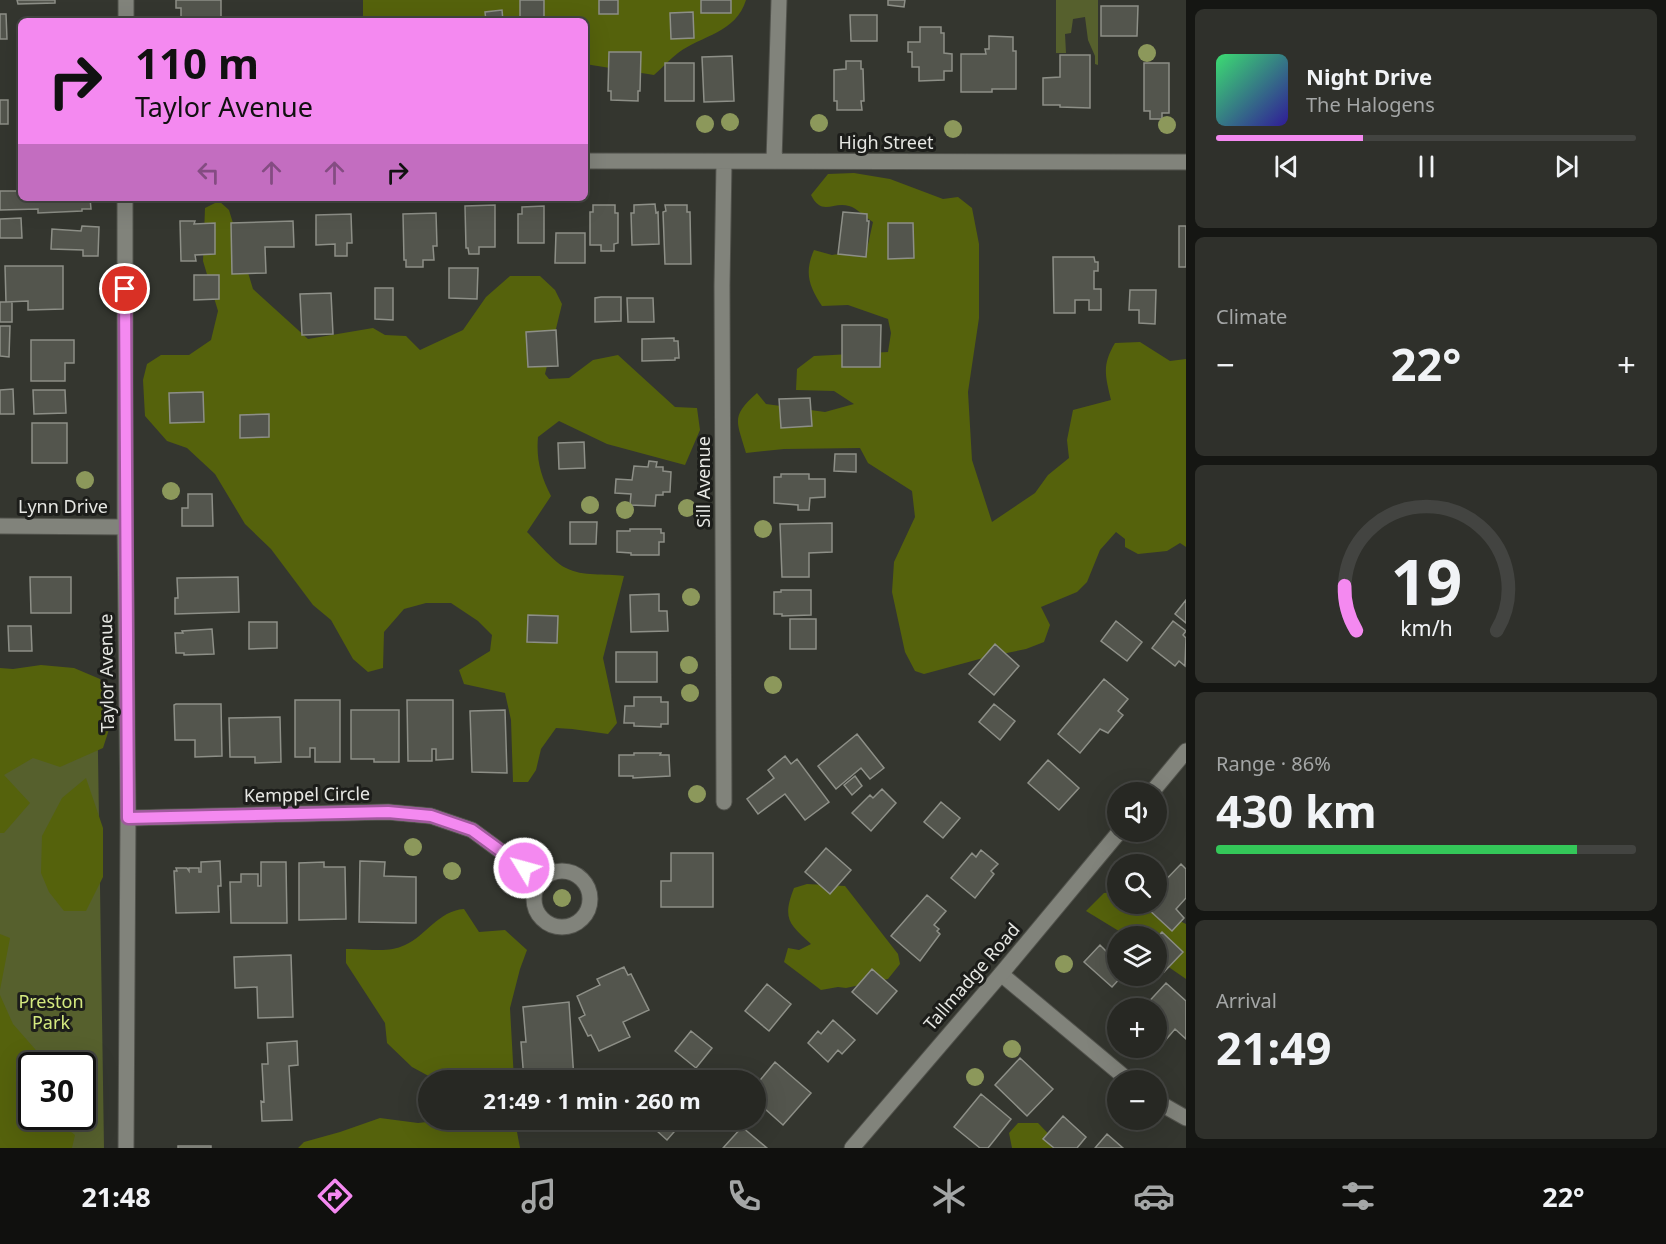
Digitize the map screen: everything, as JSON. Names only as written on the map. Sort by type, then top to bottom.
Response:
[{"type":"street","points":[[126,0],[126,18]]},
{"type":"street","points":[[774,161],[779,0]]},
{"type":"street","name":"High Street","points":[[588,161],[1186,162]]},
{"type":"street","name":"Sill Avenue","points":[[724,162],[722,286],[724,802]]},
{"type":"street","name":"Taylor Avenue","points":[[125,201],[128,818],[126,1148]]},
{"type":"street","name":"Lynn Drive","points":[[0,526],[125,527]]},
{"type":"street","points":[[1160,782],[1186,751]]},
{"type":"street","name":"Kemppel Circle","points":[[128,818],[388,812],[431,816],[472,830],[540,880]]},
{"type":"street","name":"Tallmadge Road","points":[[852,1148],[1001,975],[1111,842]]},
{"type":"street","points":[[1001,975],[1116,1070]]},
{"type":"street","points":[[1167,1107],[1186,1118]]},
{"type":"green space","points":[[363,0],[746,0],[735,20],[678,53],[654,75],[588,64],[588,18],[363,18]]},
{"type":"green space","points":[[1056,0],[1098,0],[1098,65],[1095,64],[1095,56],[1088,40],[1085,17],[1073,19],[1071,33],[1065,34],[1066,53],[1056,53]]},
{"type":"green space","points":[[854,173],[890,179],[943,199],[958,197],[972,208],[979,244],[979,318],[968,392],[972,460],[992,522],[1035,493],[1048,475],[1069,458],[1067,440],[1073,410],[1111,400],[1106,364],[1115,343],[1140,342],[1170,361],[1186,359],[1186,547],[1180,543],[1167,551],[1138,554],[1125,547],[1125,539],[1116,532],[1100,550],[1087,582],[1077,592],[1041,607],[1050,625],[1044,642],[1026,649],[924,674],[915,671],[905,652],[892,592],[894,562],[915,517],[912,491],[868,463],[860,448],[784,449],[746,453],[738,426],[739,414],[757,393],[766,404],[825,412],[854,404],[834,391],[796,390],[797,369],[814,356],[888,352],[891,333],[888,319],[848,305],[822,306],[809,279],[809,266],[814,250],[832,255],[867,249],[873,222],[849,206],[824,207],[819,205],[811,195],[828,174]]},
{"type":"green space","points":[[219,201],[229,210],[253,289],[308,339],[373,328],[385,335],[406,336],[420,350],[463,330],[486,297],[510,276],[540,276],[555,290],[562,304],[545,374],[549,379],[569,378],[593,360],[618,355],[675,407],[697,408],[700,430],[685,465],[607,444],[559,421],[538,437],[540,468],[551,496],[527,532],[566,568],[587,574],[624,576],[603,658],[617,723],[608,734],[556,728],[541,749],[536,770],[528,782],[513,782],[511,720],[505,693],[464,684],[459,670],[490,651],[492,635],[478,621],[451,603],[426,603],[404,609],[384,632],[383,668],[368,672],[353,659],[331,620],[313,605],[271,549],[245,524],[215,474],[187,448],[167,441],[145,416],[143,380],[147,364],[161,355],[189,355],[211,340],[218,311],[203,261],[205,208]]},
{"type":"green space","points":[[41,665],[74,668],[100,679],[114,714],[103,748],[60,767],[33,758],[4,775],[30,803],[4,833],[0,833],[0,668],[13,669]]},
{"type":"green space","name":"Preston Park","points":[[0,690],[97,690],[104,1148],[0,1148]]},
{"type":"green space","points":[[86,778],[103,828],[103,877],[86,911],[64,911],[49,892],[41,873],[42,836],[62,798]]},
{"type":"green space","points":[[807,884],[845,886],[898,954],[900,964],[888,979],[846,988],[821,990],[784,962],[788,948],[799,950],[811,944],[793,926],[788,914],[794,888]]},
{"type":"green space","points":[[1107,893],[1107,914],[1166,914],[1186,924],[1186,979],[1167,966],[1167,926],[1111,926],[1086,911]]},
{"type":"green space","points":[[464,909],[479,932],[505,930],[527,950],[510,1008],[513,1070],[418,1070],[412,1067],[387,1043],[385,1023],[346,963],[346,949],[398,948],[413,941],[447,914]]},
{"type":"green space","points":[[0,934],[10,938],[0,990]]},
{"type":"green space","points":[[0,995],[13,1024],[38,1052],[18,1052],[18,1130],[68,1130],[75,1135],[72,1148],[0,1148]]},
{"type":"green space","points":[[380,1118],[418,1123],[418,1130],[515,1130],[520,1148],[298,1148],[304,1142]]},
{"type":"green space","points":[[1018,1123],[1038,1123],[1062,1148],[1012,1148],[1009,1133]]},
{"type":"building","points":[[17,0],[55,0],[55,3],[18,4]]},
{"type":"building","points":[[176,0],[221,0],[221,18],[181,18],[181,8],[176,8]]},
{"type":"building","points":[[520,0],[544,0],[544,18],[520,18]]},
{"type":"building","points":[[599,0],[618,0],[618,14],[599,14]]},
{"type":"building","points":[[701,0],[731,0],[731,13],[701,13]]},
{"type":"building","points":[[888,0],[905,0],[904,7],[888,5]]},
{"type":"building","points":[[1101,6],[1138,6],[1137,36],[1101,36]]},
{"type":"building","points":[[502,10],[503,18],[486,18],[485,12]]},
{"type":"building","points":[[693,12],[694,38],[671,39],[670,13]]},
{"type":"building","points":[[0,14],[6,14],[7,39],[0,39]]},
{"type":"building","points":[[850,15],[877,15],[877,41],[851,41]]},
{"type":"building","points":[[243,17],[276,17],[276,18]]},
{"type":"building","points":[[920,27],[941,27],[941,33],[944,33],[944,53],[952,54],[952,71],[944,71],[944,80],[919,81],[919,67],[912,67],[912,52],[908,52],[908,42],[920,42]]},
{"type":"building","points":[[989,36],[1013,37],[1013,51],[1016,51],[1016,89],[961,92],[961,54],[986,54],[985,49],[989,49]]},
{"type":"building","points":[[609,52],[641,52],[638,101],[611,100],[611,91],[608,91]]},
{"type":"building","points":[[1060,55],[1090,55],[1090,108],[1043,105],[1043,78],[1060,77]]},
{"type":"building","points":[[732,56],[734,101],[704,102],[702,57]]},
{"type":"building","points":[[846,61],[861,61],[864,101],[861,101],[862,110],[837,110],[837,101],[834,101],[834,70],[846,69]]},
{"type":"building","points":[[665,63],[694,63],[694,101],[665,101]]},
{"type":"building","points":[[1144,63],[1169,63],[1169,113],[1162,113],[1162,119],[1150,119],[1150,111],[1144,111]]},
{"type":"building","points":[[0,100],[8,100],[8,124],[0,124]]},
{"type":"building","points":[[0,191],[18,191],[18,201],[90,201],[91,209],[38,213],[38,209],[0,210]]},
{"type":"building","points":[[655,204],[656,213],[658,212],[659,244],[632,245],[631,213],[634,213],[634,205]]},
{"type":"building","points":[[495,205],[495,247],[479,247],[479,254],[469,254],[466,248],[465,206]]},
{"type":"building","points":[[593,205],[615,205],[615,213],[618,213],[618,243],[614,244],[614,251],[601,251],[601,245],[590,245],[590,212],[593,212]]},
{"type":"building","points":[[665,205],[687,205],[687,212],[690,212],[691,264],[665,264],[663,212],[666,211]]},
{"type":"building","points":[[544,206],[544,243],[518,243],[518,214],[522,214],[522,207]]},
{"type":"building","points":[[843,212],[867,214],[867,221],[869,221],[866,257],[838,254]]},
{"type":"building","points":[[436,213],[437,246],[433,246],[434,260],[423,260],[423,267],[406,267],[403,214]]},
{"type":"building","points":[[351,214],[352,243],[347,243],[347,256],[335,256],[335,244],[316,245],[316,215]]},
{"type":"building","points":[[21,218],[22,238],[0,238],[0,219]]},
{"type":"building","points":[[180,221],[195,221],[194,224],[215,223],[215,254],[195,255],[196,261],[181,261]]},
{"type":"building","points":[[293,221],[294,247],[265,247],[266,273],[232,274],[231,223]]},
{"type":"building","points":[[888,223],[913,223],[914,258],[888,259]]},
{"type":"building","points":[[82,226],[99,227],[98,256],[83,256],[83,250],[51,249],[52,229],[81,231]]},
{"type":"building","points":[[1179,226],[1186,226],[1186,267],[1179,267]]},
{"type":"building","points":[[556,233],[585,233],[585,263],[555,263]]},
{"type":"building","points":[[1053,257],[1094,257],[1095,262],[1098,262],[1098,271],[1094,271],[1094,289],[1101,289],[1101,310],[1089,310],[1089,300],[1075,300],[1075,313],[1054,313]]},
{"type":"building","points":[[5,266],[63,266],[63,309],[28,310],[28,301],[6,302]]},
{"type":"building","points":[[449,268],[478,268],[477,299],[449,298]]},
{"type":"building","points":[[194,275],[219,275],[219,299],[194,300]]},
{"type":"building","points":[[375,288],[393,288],[393,320],[375,319]]},
{"type":"building","points":[[1130,290],[1156,290],[1155,324],[1139,323],[1139,310],[1129,310]]},
{"type":"building","points":[[331,293],[333,334],[302,335],[300,294]]},
{"type":"building","points":[[621,297],[621,321],[595,322],[595,298]]},
{"type":"building","points":[[627,298],[653,298],[654,322],[628,322]]},
{"type":"building","points":[[0,302],[12,302],[12,322],[0,322]]},
{"type":"building","points":[[842,325],[881,325],[880,367],[842,367]]},
{"type":"building","points":[[0,326],[10,326],[9,357],[0,356]]},
{"type":"building","points":[[556,330],[558,366],[528,367],[526,332]]},
{"type":"building","points":[[674,338],[674,341],[678,341],[679,358],[642,361],[642,339]]},
{"type":"building","points":[[31,340],[74,340],[74,363],[65,363],[65,381],[31,381]]},
{"type":"building","points":[[13,389],[14,414],[0,414],[0,390]]},
{"type":"building","points":[[33,390],[65,390],[66,413],[34,414]]},
{"type":"building","points":[[203,392],[204,422],[170,423],[169,393]]},
{"type":"building","points":[[810,398],[812,426],[781,428],[779,399]]},
{"type":"building","points":[[269,414],[269,437],[240,438],[240,415]]},
{"type":"building","points":[[32,423],[67,423],[67,463],[32,463]]},
{"type":"building","points":[[584,442],[585,468],[559,469],[558,443]]},
{"type":"building","points":[[835,454],[856,454],[856,472],[834,471]]},
{"type":"building","points":[[649,461],[657,462],[656,467],[663,467],[663,471],[671,472],[670,492],[656,495],[655,506],[630,505],[631,494],[615,493],[616,479],[632,480],[634,466],[648,467]]},
{"type":"building","points":[[781,474],[809,474],[809,479],[825,479],[825,497],[810,498],[809,510],[798,510],[798,505],[774,503],[774,477],[781,477]]},
{"type":"building","points":[[188,494],[212,494],[213,526],[182,526],[182,508],[188,508]]},
{"type":"building","points":[[570,522],[597,522],[596,544],[570,544]]},
{"type":"building","points":[[832,523],[832,552],[809,553],[809,577],[782,577],[780,524]]},
{"type":"building","points":[[630,529],[661,529],[661,533],[664,533],[664,542],[659,542],[659,555],[631,555],[631,553],[617,552],[617,531],[630,531]]},
{"type":"building","points":[[30,577],[71,577],[71,613],[31,613]]},
{"type":"building","points":[[238,577],[239,612],[175,614],[175,598],[178,598],[177,578]]},
{"type":"building","points":[[781,590],[811,590],[811,615],[774,614],[774,592],[781,592]]},
{"type":"building","points":[[659,594],[659,611],[667,611],[668,631],[631,632],[630,595]]},
{"type":"building","points":[[1186,600],[1186,623],[1175,614]]},
{"type":"building","points":[[528,615],[558,616],[557,643],[527,642]]},
{"type":"building","points":[[790,619],[816,619],[816,649],[790,649]]},
{"type":"building","points":[[1116,621],[1142,642],[1127,661],[1101,641]]},
{"type":"building","points":[[1173,621],[1186,631],[1183,635],[1186,638],[1185,666],[1179,661],[1175,666],[1152,648]]},
{"type":"building","points":[[249,622],[277,622],[277,648],[249,649]]},
{"type":"building","points":[[8,626],[31,626],[32,651],[9,651]]},
{"type":"building","points":[[212,629],[214,654],[176,653],[175,633]]},
{"type":"building","points":[[995,644],[1019,666],[994,695],[969,674]]},
{"type":"building","points":[[616,652],[657,652],[657,682],[616,682]]},
{"type":"building","points":[[1104,679],[1128,699],[1118,711],[1123,715],[1108,733],[1100,729],[1080,753],[1058,734]]},
{"type":"building","points":[[634,697],[661,697],[661,702],[668,702],[668,724],[661,724],[661,727],[634,726],[634,723],[624,723],[625,706],[634,706]]},
{"type":"building","points":[[295,700],[340,700],[340,762],[315,762],[315,748],[310,748],[310,757],[295,757]]},
{"type":"building","points":[[407,700],[453,700],[453,759],[436,760],[436,749],[432,749],[432,761],[408,761]]},
{"type":"building","points":[[221,704],[222,756],[195,757],[195,740],[175,740],[174,705]]},
{"type":"building","points":[[994,704],[1015,721],[1000,740],[979,722]]},
{"type":"building","points":[[351,710],[399,710],[399,762],[351,759]]},
{"type":"building","points":[[505,710],[507,773],[472,772],[470,711]]},
{"type":"building","points":[[280,717],[281,762],[255,763],[255,757],[230,757],[229,718]]},
{"type":"building","points":[[857,734],[884,768],[870,779],[861,768],[836,789],[818,766]]},
{"type":"building","points":[[634,753],[669,755],[670,776],[633,778],[633,776],[619,776],[619,755],[634,755]]},
{"type":"building","points":[[785,756],[791,764],[797,759],[829,802],[805,820],[785,794],[758,814],[747,799],[774,778],[768,770]]},
{"type":"building","points":[[1048,760],[1079,788],[1059,810],[1028,783]]},
{"type":"building","points":[[855,776],[862,786],[852,795],[844,785]]},
{"type":"building","points":[[882,789],[896,803],[871,831],[852,813],[870,795],[873,798]]},
{"type":"building","points":[[941,802],[960,818],[943,838],[924,822]]},
{"type":"building","points":[[826,848],[851,870],[830,894],[805,872]]},
{"type":"building","points":[[981,850],[998,864],[991,871],[994,874],[975,898],[951,878],[972,853],[976,857]]},
{"type":"building","points":[[671,853],[713,853],[713,907],[661,907],[661,881],[671,881]]},
{"type":"building","points":[[220,861],[219,912],[176,913],[174,871],[177,871],[176,868],[187,868],[189,871],[189,868],[199,868],[201,872],[201,862]]},
{"type":"building","points":[[360,861],[385,862],[384,876],[416,877],[416,923],[359,922]]},
{"type":"building","points":[[261,862],[286,862],[287,923],[231,923],[230,882],[241,882],[241,874],[258,874],[258,886],[261,886]]},
{"type":"building","points":[[324,862],[324,867],[345,867],[346,919],[299,920],[299,863]]},
{"type":"building","points":[[1181,864],[1186,869],[1186,898],[1176,909],[1184,918],[1172,931],[1154,914],[1167,914],[1167,879]]},
{"type":"building","points":[[927,895],[946,911],[934,925],[939,929],[937,931],[940,934],[920,961],[891,936]]},
{"type":"building","points":[[1167,937],[1183,952],[1167,969]]},
{"type":"building","points":[[1100,945],[1107,952],[1107,983],[1084,962]]},
{"type":"building","points":[[291,955],[293,1017],[258,1018],[257,987],[235,988],[234,957]]},
{"type":"building","points":[[624,967],[628,975],[631,974],[649,1010],[623,1022],[630,1037],[599,1051],[579,1018],[585,1015],[577,996],[600,985],[597,979]]},
{"type":"building","points":[[872,969],[897,991],[877,1014],[852,992]]},
{"type":"building","points":[[767,984],[791,1004],[769,1031],[745,1011]]},
{"type":"building","points":[[1167,984],[1186,1001],[1186,1039],[1175,1029],[1167,1038],[1167,998],[1152,998]]},
{"type":"building","points":[[569,1002],[573,1070],[523,1070],[521,1042],[526,1042],[523,1007]]},
{"type":"building","points":[[833,1020],[855,1040],[842,1054],[838,1050],[828,1062],[808,1043],[818,1031],[821,1034]]},
{"type":"building","points":[[691,1031],[712,1048],[696,1068],[675,1051]]},
{"type":"building","points":[[297,1041],[298,1065],[289,1066],[292,1120],[262,1121],[261,1101],[264,1102],[262,1064],[268,1064],[267,1043]]},
{"type":"building","points":[[1020,1058],[1053,1089],[1027,1116],[995,1085]]},
{"type":"building","points":[[775,1062],[811,1093],[783,1125],[766,1110],[766,1073]]},
{"type":"building","points":[[981,1094],[1011,1119],[988,1148],[980,1148],[954,1127]]},
{"type":"building","points":[[1063,1116],[1086,1137],[1077,1148],[1054,1148],[1043,1139]]},
{"type":"building","points":[[656,1130],[676,1130],[667,1140]]},
{"type":"building","points":[[739,1130],[746,1130],[767,1148],[723,1148]]},
{"type":"building","points":[[1107,1134],[1123,1148],[1095,1148]]},
{"type":"building","points":[[178,1146],[211,1146],[211,1148],[178,1148]]},
{"type":"route","points":[[125,289],[128,818],[388,812],[431,816],[472,830],[524,868]]}]
